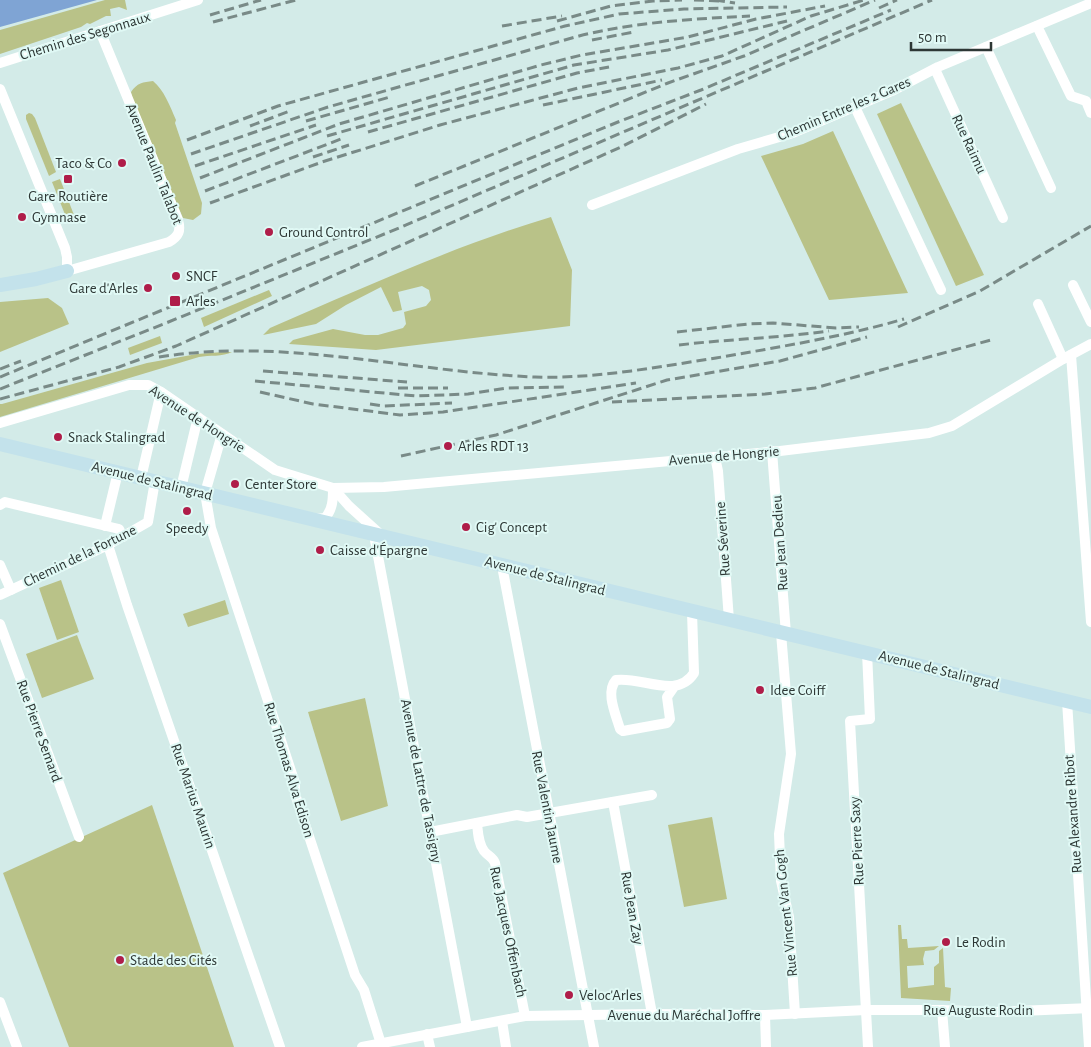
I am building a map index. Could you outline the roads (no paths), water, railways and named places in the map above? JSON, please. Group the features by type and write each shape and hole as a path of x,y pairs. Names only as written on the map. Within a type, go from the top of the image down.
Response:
{"main road":[{"name":"Avenue Paulin Talabot","path":"0,285 67,271"},
{"name":"Avenue de Stalingrad","path":"0,444 1091,707"}],"street":[{"name":"Chemin des Segonnaux","path":"0,63 198,0"},
{"name":"Chemin Entre les 2 Gares","path":"592,205 738,149 793,134 892,91 935,69 1091,4"},
{"path":"1037,26 1070,96 1086,101 1091,113"},
{"name":"Avenue Paulin Talabot","path":"67,271 169,242 177,238 180,231 178,220 100,31"},
{"path":"986,47 1051,188"},
{"name":"Rue Raimu","path":"935,69 1003,218"},
{"path":"0,89 65,248 67,271"},
{"path":"855,107 941,290"},
{"path":"1073,285 1091,322"},
{"path":"1038,304 1067,357 1091,622"},
{"name":"Avenue de Hongrie","path":"0,423 129,385 148,385 275,470 333,488 384,487 715,457 907,437 929,433 952,426 1091,344"},
{"path":"141,478 161,392"},
{"path":"181,488 198,417"},
{"path":"205,493 222,434"},
{"name":"Rue Jean Dedieu","path":"772,451 784,633"},
{"name":"Rue Séverine","path":"715,457 718,471 729,620"},
{"path":"105,526 118,472"},
{"name":"Chemin de la Fortune","path":"0,595 108,545 148,522 155,481"},
{"path":"311,520 326,518 329,514 333,502 333,488"},
{"path":"333,488 379,536"},
{"name":"Rue Thomas Alva Edison","path":"205,493 211,528 295,783 296,794 355,975 364,990 382,1045"},
{"path":"0,504 5,502 119,528 123,536"},
{"name":"Avenue de Lattre de Tassigny","path":"379,536 430,832 468,1027"},
{"name":"Rue Marius Maurin","path":"108,545 280,1047"},
{"path":"0,565 11,590"},
{"name":"Rue Valentin Jaume","path":"502,566 594,1047"},
{"path":"674,687 631,679 616,680 612,685 611,695 620,729 623,732 667,723 670,719 667,697 674,687 690,680 694,673 692,612"},
{"name":"Rue Pierre Semard","path":"0,624 80,837"},
{"name":"Rue Vincent Van Gogh","path":"784,633 791,754 779,834 781,881 790,917 795,1014"},
{"name":"Rue Pierre Saxy","path":"867,652 870,719 850,721 868,1047"},
{"name":"Rue Alexandre Ribot","path":"1067,702 1089,1008 1089,1047"},
{"path":"430,832 517,815 527,817 652,795"},
{"name":"Rue Jean Zay","path":"613,802 652,1014"},
{"name":"Rue Jacques Offenbach","path":"477,823 479,840 483,849 493,858 495,863 526,1016"},
{"path":"0,1002 17,1047"},
{"name":"Rue Auguste Rodin","path":"866,1010 996,1012 1089,1008"},
{"name":"Avenue du Maréchal Joffre","path":"362,1047 382,1045 427,1034 526,1016 765,1015 866,1010"},
{"path":"942,1010 945,1047"},
{"path":"765,1015 766,1047"},
{"path":"502,1021 506,1047"},
{"path":"427,1034 430,1047"}],"water":[{"path":"0,0 97,0 0,27"}],"railway":[{"path":"210,15 261,0"},
{"path":"213,22 296,0"},
{"path":"557,21 611,6 682,0"},
{"path":"694,0 721,1"},
{"path":"715,0 735,3"},
{"path":"210,203 322,162 440,125 578,88 678,68 722,56 811,16 864,0"},
{"path":"415,186 668,83 744,56 875,0"},
{"path":"879,8 897,0"},
{"path":"0,389 399,228 932,0"},
{"path":"200,178 339,124 541,65 582,55 688,37 756,19 825,6"},
{"path":"187,140 278,106 565,26 619,14 684,9 787,7"},
{"path":"0,377 618,122 701,90 891,10"},
{"path":"502,26 562,16"},
{"path":"191,154 328,107 579,36 642,24 750,16"},
{"path":"327,136 574,65 668,50 787,21"},
{"path":"592,40 634,32"},
{"path":"368,132 577,73 609,67"},
{"path":"543,105 662,80"},
{"path":"306,121 390,97"},
{"path":"0,399 119,367 176,346 621,147 706,104"},
{"path":"250,126 290,111"},
{"path":"195,166 316,125"},
{"path":"205,191 341,139"},
{"path":"313,157 349,145"},
{"path":"898,327 980,291 1091,226"},
{"path":"159,357 206,352 300,353 488,374 535,377 580,376 649,368 763,350 834,336 904,319"},
{"path":"677,332 773,323 836,328 859,327"},
{"path":"679,345 829,331"},
{"path":"401,456 496,435 667,380 780,361 867,337"},
{"path":"612,402 765,394 815,388 991,340"},
{"path":"0,369 21,361"},
{"path":"263,371 407,382"},
{"path":"255,381 416,396 468,394 507,388 567,387"},
{"path":"260,392 313,404 400,415 443,412 636,383"},
{"path":"398,388 448,388"},
{"path":"370,404 384,406 452,403"}],"place":[{"name":"Taco & Co","path":"122,163"},
{"name":"Gare Routière","path":"68,179"},
{"name":"Gymnase","path":"22,217"},
{"name":"Ground Control","path":"269,232"},
{"name":"SNCF","path":"176,276"},
{"name":"Gare d'Arles","path":"148,288"},
{"name":"Arles","path":"175,301"},
{"name":"Snack Stalingrad","path":"58,437"},
{"name":"Arles RDT 13","path":"448,446"},
{"name":"Center Store","path":"235,484"},
{"name":"Speedy","path":"187,511"},
{"name":"Cig' Concept","path":"466,527"},
{"name":"Caisse d'Épargne","path":"320,550"},
{"name":"Idee Coiff","path":"760,690"},
{"name":"Le Rodin","path":"946,942"},
{"name":"Stade des Cités","path":"120,960"},
{"name":"Veloc'Arles","path":"569,995"}]}
